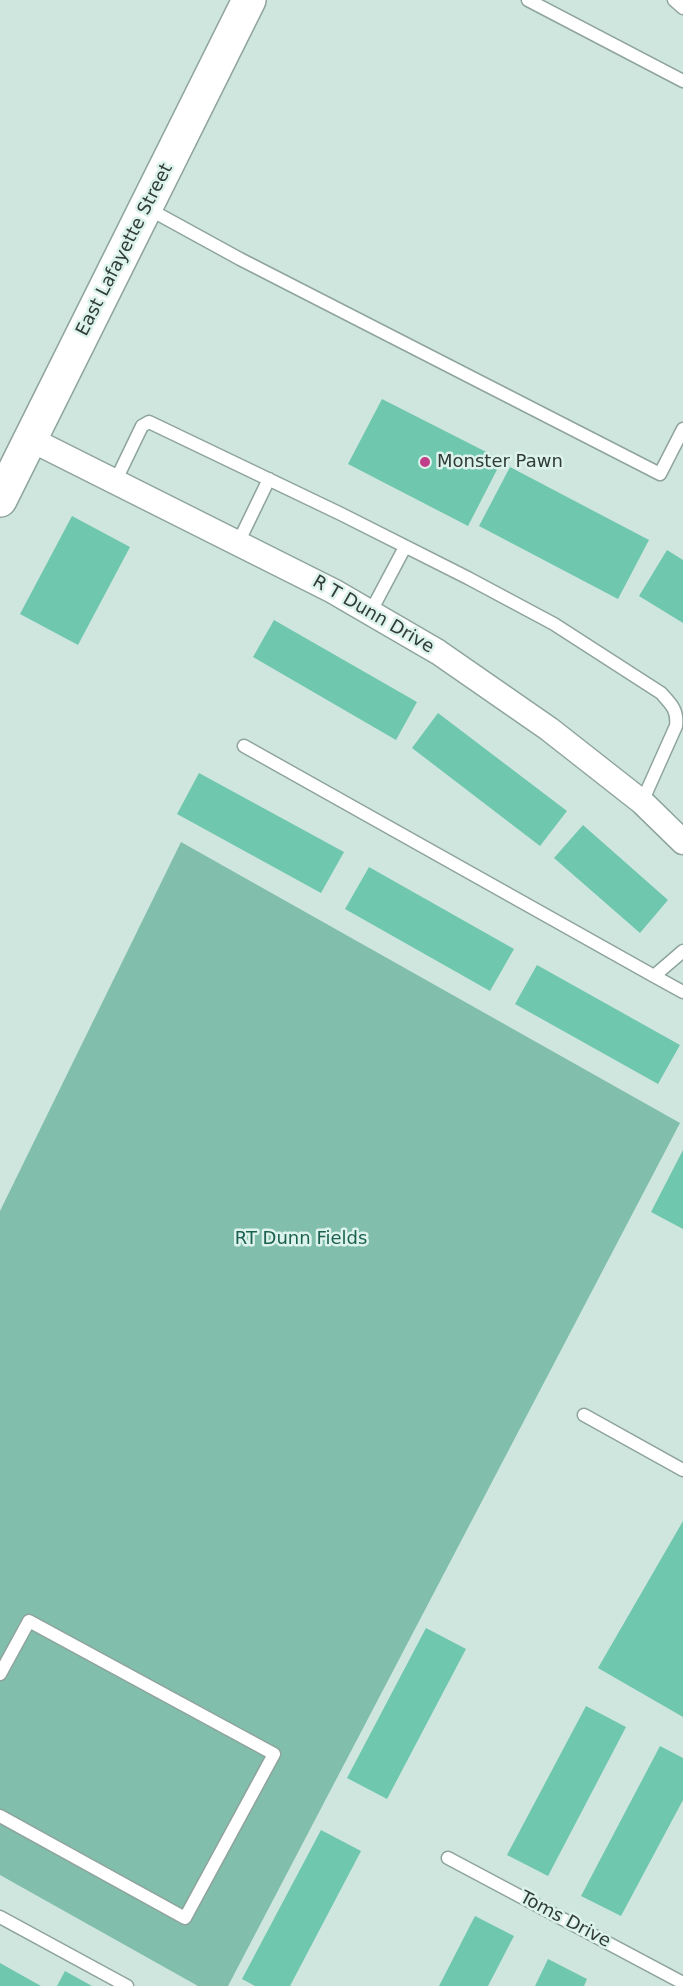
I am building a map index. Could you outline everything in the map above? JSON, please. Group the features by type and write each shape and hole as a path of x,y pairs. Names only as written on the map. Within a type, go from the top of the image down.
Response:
{"street":[{"name":"East Lafayette Street","path":"1,494 249,0"},
{"name":"R T Dunn Drive","path":"30,439 333,591 438,652 549,729 642,802 683,842"}],"lane":[{"path":"528,0 683,81"},
{"path":"674,0 683,8"},
{"path":"146,208 240,259 660,474 683,429"},
{"path":"115,482 142,426 149,422 269,479 554,624 661,693 674,706 678,716 676,726 642,802"},
{"path":"238,543 269,479"},
{"path":"370,613 405,547"},
{"path":"244,746 683,992"},
{"path":"654,976 683,951"},
{"path":"584,1415 683,1470"},
{"path":"0,1674 29,1620 274,1754 184,1918 0,1816"},
{"name":"Toms Drive","path":"448,1858 683,1983"},
{"path":"0,1917 128,1986"}],"green space":[{"name":"RT Dunn Fields","path":"181,842 680,1123 228,1986 198,1986 0,1875 0,1211"}],"building":[{"name":"Monster Pawn","path":"382,399 502,460 468,526 348,464"},
{"path":"510,467 649,540 618,599 479,526"},
{"path":"72,516 130,547 78,645 20,614"},
{"path":"667,550 683,560 683,623 639,596"},
{"path":"274,620 417,702 396,740 253,657"},
{"path":"438,713 567,811 540,846 412,748"},
{"path":"199,773 344,852 321,893 177,814"},
{"path":"583,825 668,900 640,933 554,858"},
{"path":"369,867 514,949 490,991 345,909"},
{"path":"537,965 680,1045 658,1084 515,1004"},
{"path":"683,1150 683,1229 651,1212"},
{"path":"683,1521 683,1717 598,1668"},
{"path":"426,1628 466,1649 387,1799 347,1778"},
{"path":"586,1706 626,1727 548,1876 507,1855"},
{"path":"660,1746 683,1758 683,1800 621,1916 581,1896"},
{"path":"321,1830 361,1851 290,1986 255,1986 242,1979"},
{"path":"475,1916 514,1936 488,1986 439,1986"},
{"path":"548,1959 587,1979 584,1986 535,1986"},
{"path":"0,1963 41,1986 0,1986"},
{"path":"65,1971 92,1986 57,1986"}],"place":[{"name":"Monster Pawn","path":"425,462"}]}
